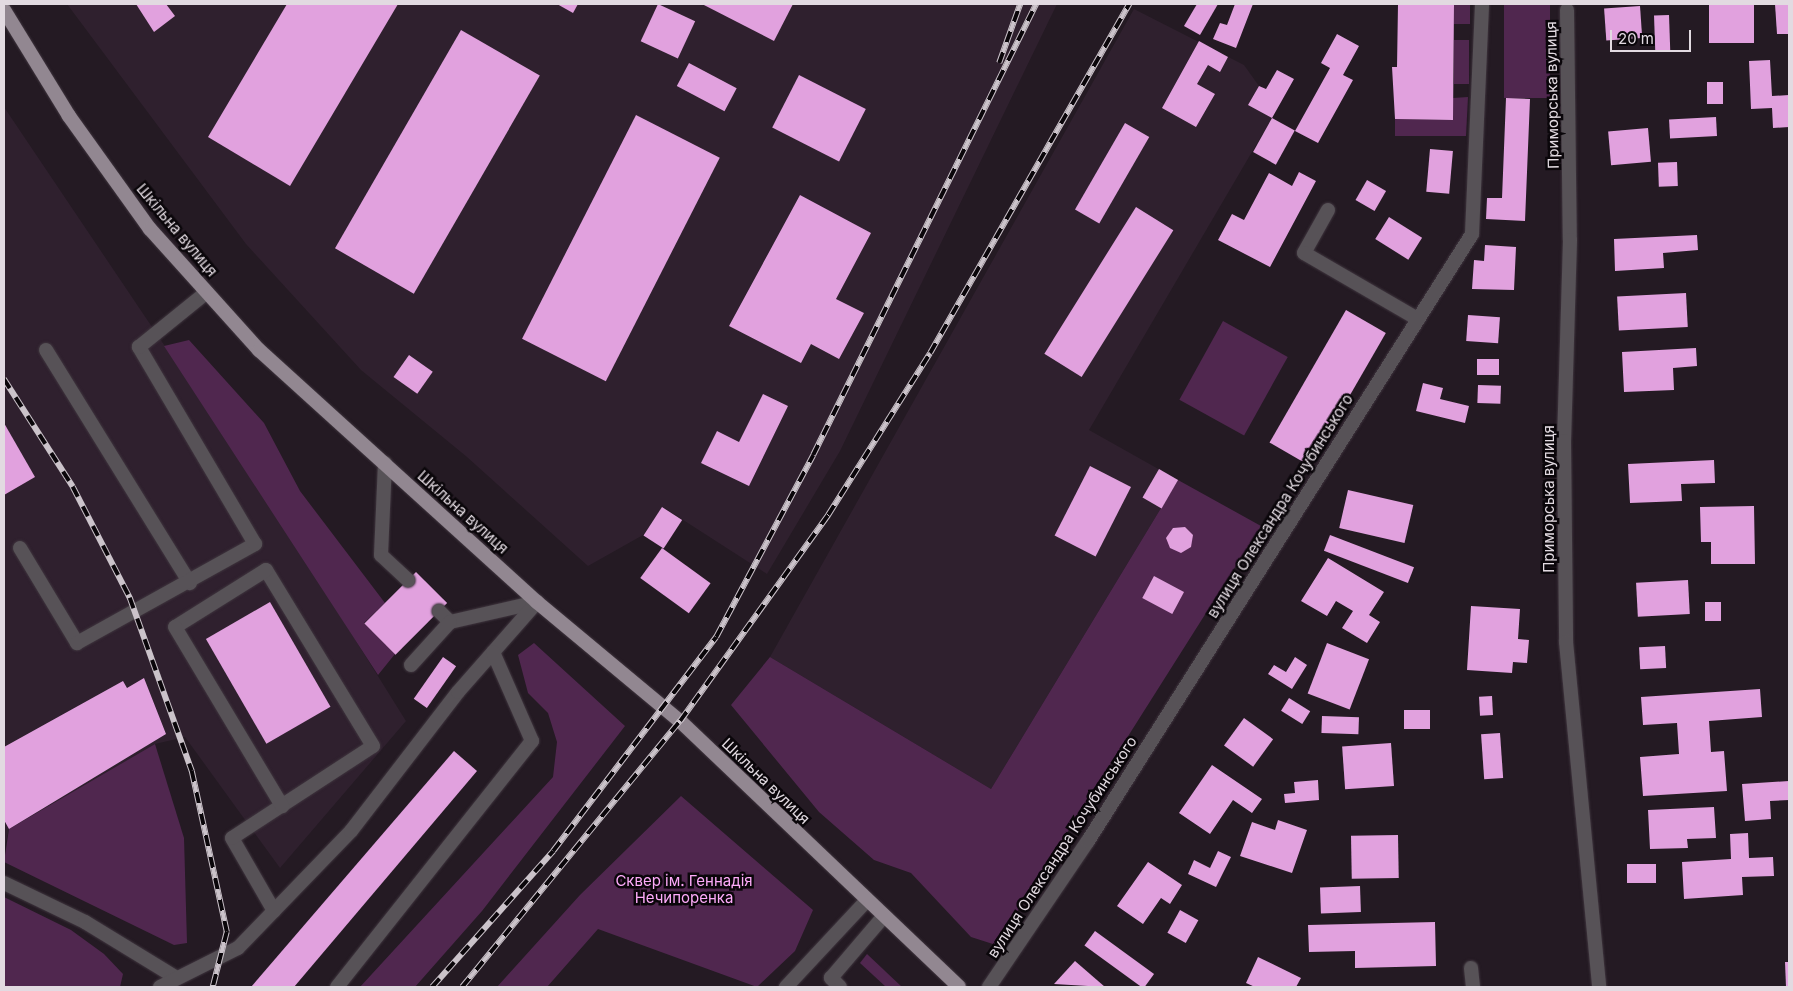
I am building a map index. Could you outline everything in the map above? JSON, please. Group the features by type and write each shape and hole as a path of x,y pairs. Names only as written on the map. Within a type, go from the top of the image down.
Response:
{"main road":[{"name":"Шкільна вулиця","path":"4,10 69,116 138,213 259,350 536,602 680,722 959,987"}],"street":[{"name":"вулиця Олександра Кочубинського","path":"989,987 1088,841 1472,234 1482,4"},
{"name":"Приморська вулиця","path":"1567,10 1570,240 1564,441 1566,642 1599,987"},
{"path":"1328,210 1304,253 1418,319"},
{"path":"20,548 78,642 190,583 255,544 140,347 207,292"},
{"path":"46,350 190,583"},
{"path":"385,463 381,555 408,580"},
{"path":"274,911 232,838 282,806 373,746 266,570 175,627 282,806"},
{"path":"411,665 450,622 536,602"},
{"path":"160,987 175,977 238,948 351,831 493,652 536,602"},
{"path":"438,612 450,622"},
{"path":"337,987 532,741 493,652"},
{"path":"4,883 85,922 175,977"},
{"path":"786,987 867,900"},
{"path":"840,987 831,978 884,916"},
{"path":"1471,968 1473,987"}],"shaded area":[{"path":"67,4 1057,4 840,451 767,574 663,507 643,535 588,566 467,457 361,370 246,244"},
{"path":"1134,9 1244,65 1259,86 1283,99 1089,430 1178,480 991,789 770,657"},
{"path":"4,107 263,492 406,721 280,868 185,737 155,744 9,829 4,850"}],"green space":[{"path":"1454,4 1470,4 1470,24 1454,24"},
{"path":"1504,4 1550,4 1550,98 1504,98"},
{"path":"1454,40 1469,40 1469,84 1454,84"},
{"path":"1468,97 1466,136 1395,136 1395,119 1452,120 1453,98"},
{"path":"1223,321 1288,357 1244,436 1179,400"},
{"path":"189,340 264,423 300,491 385,603 364,623 395,654 378,675 164,346"},
{"path":"1178,480 1261,526 996,945 971,937 911,873 874,860 819,812 731,705 770,657 991,789"},
{"path":"534,643 625,726 482,911 415,987 360,987 553,777 557,742 548,713 528,693 518,655"},
{"path":"155,744 184,838 187,943 174,945 4,862 9,829"},
{"name":"Сквер ім. Геннадія Нечипоренка","path":"681,796 813,910 795,951 757,987 598,929 547,987 497,987 580,895"},
{"path":"4,897 71,930 104,954 123,974 120,987 4,987"},
{"path":"867,954 902,987 886,987 860,963"}],"building":[{"path":"136,4 166,4 175,16 154,32"},
{"path":"287,4 398,4 290,186 208,137"},
{"path":"557,4 578,4 573,13"},
{"path":"658,4 695,21 678,58 641,41"},
{"path":"702,4 793,4 774,41"},
{"path":"1197,4 1218,4 1200,35 1184,26"},
{"path":"1235,4 1253,4 1236,48 1213,39 1220,23 1227,25"},
{"path":"1398,4 1454,4 1453,120 1395,119 1392,67 1397,67"},
{"path":"1709,4 1754,4 1754,43 1709,43"},
{"path":"1775,4 1789,4 1789,34 1777,34"},
{"path":"1640,6 1642,38 1606,40 1604,9"},
{"path":"1669,15 1670,50 1655,51 1654,16"},
{"path":"461,30 540,75 414,294 335,248"},
{"path":"1337,34 1359,46 1343,75 1353,80 1318,143 1295,131 1330,68 1321,63"},
{"path":"1199,41 1228,57 1220,72 1208,65 1197,84 1215,94 1196,127 1162,108"},
{"path":"1770,60 1772,96 1789,95 1789,127 1773,128 1772,108 1751,109 1749,61"},
{"path":"689,63 737,88 724,111 677,86"},
{"path":"1277,70 1294,79 1272,118 1248,105 1259,86 1266,89"},
{"path":"799,75 866,109 839,162 772,128"},
{"path":"1707,82 1723,82 1723,104 1707,104"},
{"path":"1506,98 1530,99 1525,221 1486,219 1487,198 1502,198"},
{"path":"636,115 720,158 606,381 522,339"},
{"path":"1716,117 1717,136 1670,138 1669,119"},
{"path":"1272,118 1295,131 1276,165 1253,152"},
{"path":"1125,123 1149,137 1099,224 1075,210"},
{"path":"1648,128 1651,162 1611,165 1608,131"},
{"path":"1430,149 1453,151 1449,194 1426,192"},
{"path":"1677,162 1678,186 1659,187 1658,163"},
{"path":"1299,172 1316,181 1270,267 1218,240 1232,214 1244,220 1269,173 1292,186"},
{"path":"1367,180 1386,191 1375,211 1356,200"},
{"path":"800,195 871,233 836,299 864,313 839,359 811,344 801,363 729,326"},
{"path":"1136,207 1173,230 1082,377 1044,354"},
{"path":"1389,217 1422,238 1408,260 1375,239"},
{"path":"1697,235 1698,250 1663,253 1664,268 1615,271 1614,239"},
{"path":"1485,245 1516,247 1514,290 1472,289 1474,260 1484,261"},
{"path":"1686,293 1688,327 1619,331 1617,297"},
{"path":"1346,310 1386,333 1309,466 1270,443"},
{"path":"1468,315 1500,317 1498,343 1466,341"},
{"path":"1696,348 1697,366 1673,368 1674,390 1624,392 1622,352"},
{"path":"409,355 433,372 417,394 394,377"},
{"path":"1477,359 1499,359 1499,375 1477,375"},
{"path":"1423,383 1443,388 1440,399 1469,406 1465,423 1416,411"},
{"path":"1478,385 1501,386 1500,404 1477,403"},
{"path":"763,394 788,406 749,486 701,463 717,431 739,442"},
{"path":"4,423 35,477 4,495"},
{"path":"1714,460 1715,483 1681,484 1682,501 1630,503 1628,464"},
{"path":"1090,466 1131,487 1096,556 1055,535"},
{"path":"1159,469 1178,480 1162,509 1142,498"},
{"path":"1348,490 1413,505 1405,543 1339,528"},
{"path":"1754,506 1755,564 1711,564 1711,542 1701,542 1700,507"},
{"path":"662,507 682,520 664,549 643,536"},
{"path":"1185,527 1193,535 1191,547 1181,553 1170,548 1166,538 1173,528"},
{"path":"1330,535 1414,567 1408,583 1324,551"},
{"path":"662,548 711,583 689,613 640,578"},
{"path":"1328,558 1384,592 1369,615 1380,622 1367,643 1342,628 1353,611 1336,601 1327,616 1301,601"},
{"path":"416,572 447,603 395,655 364,624"},
{"path":"1154,576 1184,592 1172,614 1142,598"},
{"path":"1688,580 1690,614 1638,617 1636,583"},
{"path":"270,602 331,707 266,744 206,639"},
{"path":"1705,602 1721,602 1721,621 1705,621"},
{"path":"1471,606 1520,609 1518,639 1529,640 1527,663 1513,662 1512,673 1467,670"},
{"path":"1327,643 1369,659 1350,710 1308,693"},
{"path":"1665,646 1666,668 1640,669 1639,647"},
{"path":"443,657 456,666 427,708 414,699"},
{"path":"1295,657 1307,665 1292,689 1268,674 1274,665 1286,672"},
{"path":"144,678 166,734 9,829 4,820 4,747 123,681 127,688"},
{"path":"1760,689 1762,717 1709,721 1711,752 1724,751 1727,791 1643,796 1640,757 1679,754 1677,723 1643,725 1641,697"},
{"path":"1492,696 1493,715 1480,716 1479,697"},
{"path":"1289,698 1310,711 1302,724 1281,711"},
{"path":"1404,710 1430,710 1430,729 1404,729"},
{"path":"1322,716 1359,717 1358,734 1321,733"},
{"path":"1244,718 1273,739 1253,767 1224,746"},
{"path":"1500,733 1503,778 1484,779 1481,734"},
{"path":"1391,743 1394,786 1345,789 1342,746"},
{"path":"454,751 477,771 294,987 251,987"},
{"path":"1212,765 1262,799 1252,813 1233,800 1210,834 1179,813"},
{"path":"1318,780 1319,800 1285,803 1284,794 1295,793 1294,782"},
{"path":"1789,781 1789,800 1770,801 1771,819 1745,821 1742,784"},
{"path":"1714,807 1716,838 1687,839 1688,848 1650,849 1648,810"},
{"path":"1278,820 1307,830 1292,873 1240,856 1252,822 1275,830"},
{"path":"1748,833 1749,858 1773,857 1774,876 1742,877 1743,895 1684,899 1682,862 1731,859 1730,834"},
{"path":"1398,835 1399,878 1352,879 1351,836"},
{"path":"1218,851 1231,857 1216,887 1188,874 1194,860 1210,868"},
{"path":"1148,862 1182,885 1170,904 1161,898 1143,924 1117,906"},
{"path":"1627,864 1656,864 1656,883 1627,883"},
{"path":"1360,886 1361,912 1321,913 1320,887"},
{"path":"1180,910 1198,920 1186,943 1167,933"},
{"path":"1435,922 1436,966 1355,968 1355,951 1309,952 1308,925"},
{"path":"1095,931 1154,974 1145,987 1141,987 1084,946"},
{"path":"1258,957 1301,978 1296,987 1255,987 1246,983"},
{"path":"1075,961 1105,987 1054,984"},
{"path":"1785,962 1789,962 1789,987 1786,987"}],"railway":[{"path":"999,63 1020,4"},
{"path":"432,987 553,851 716,637 813,455 1036,4"},
{"path":"462,987 680,721 828,515 930,353 1129,4"},
{"path":"4,379 73,487 130,598 192,771 227,932 213,987"}]}
